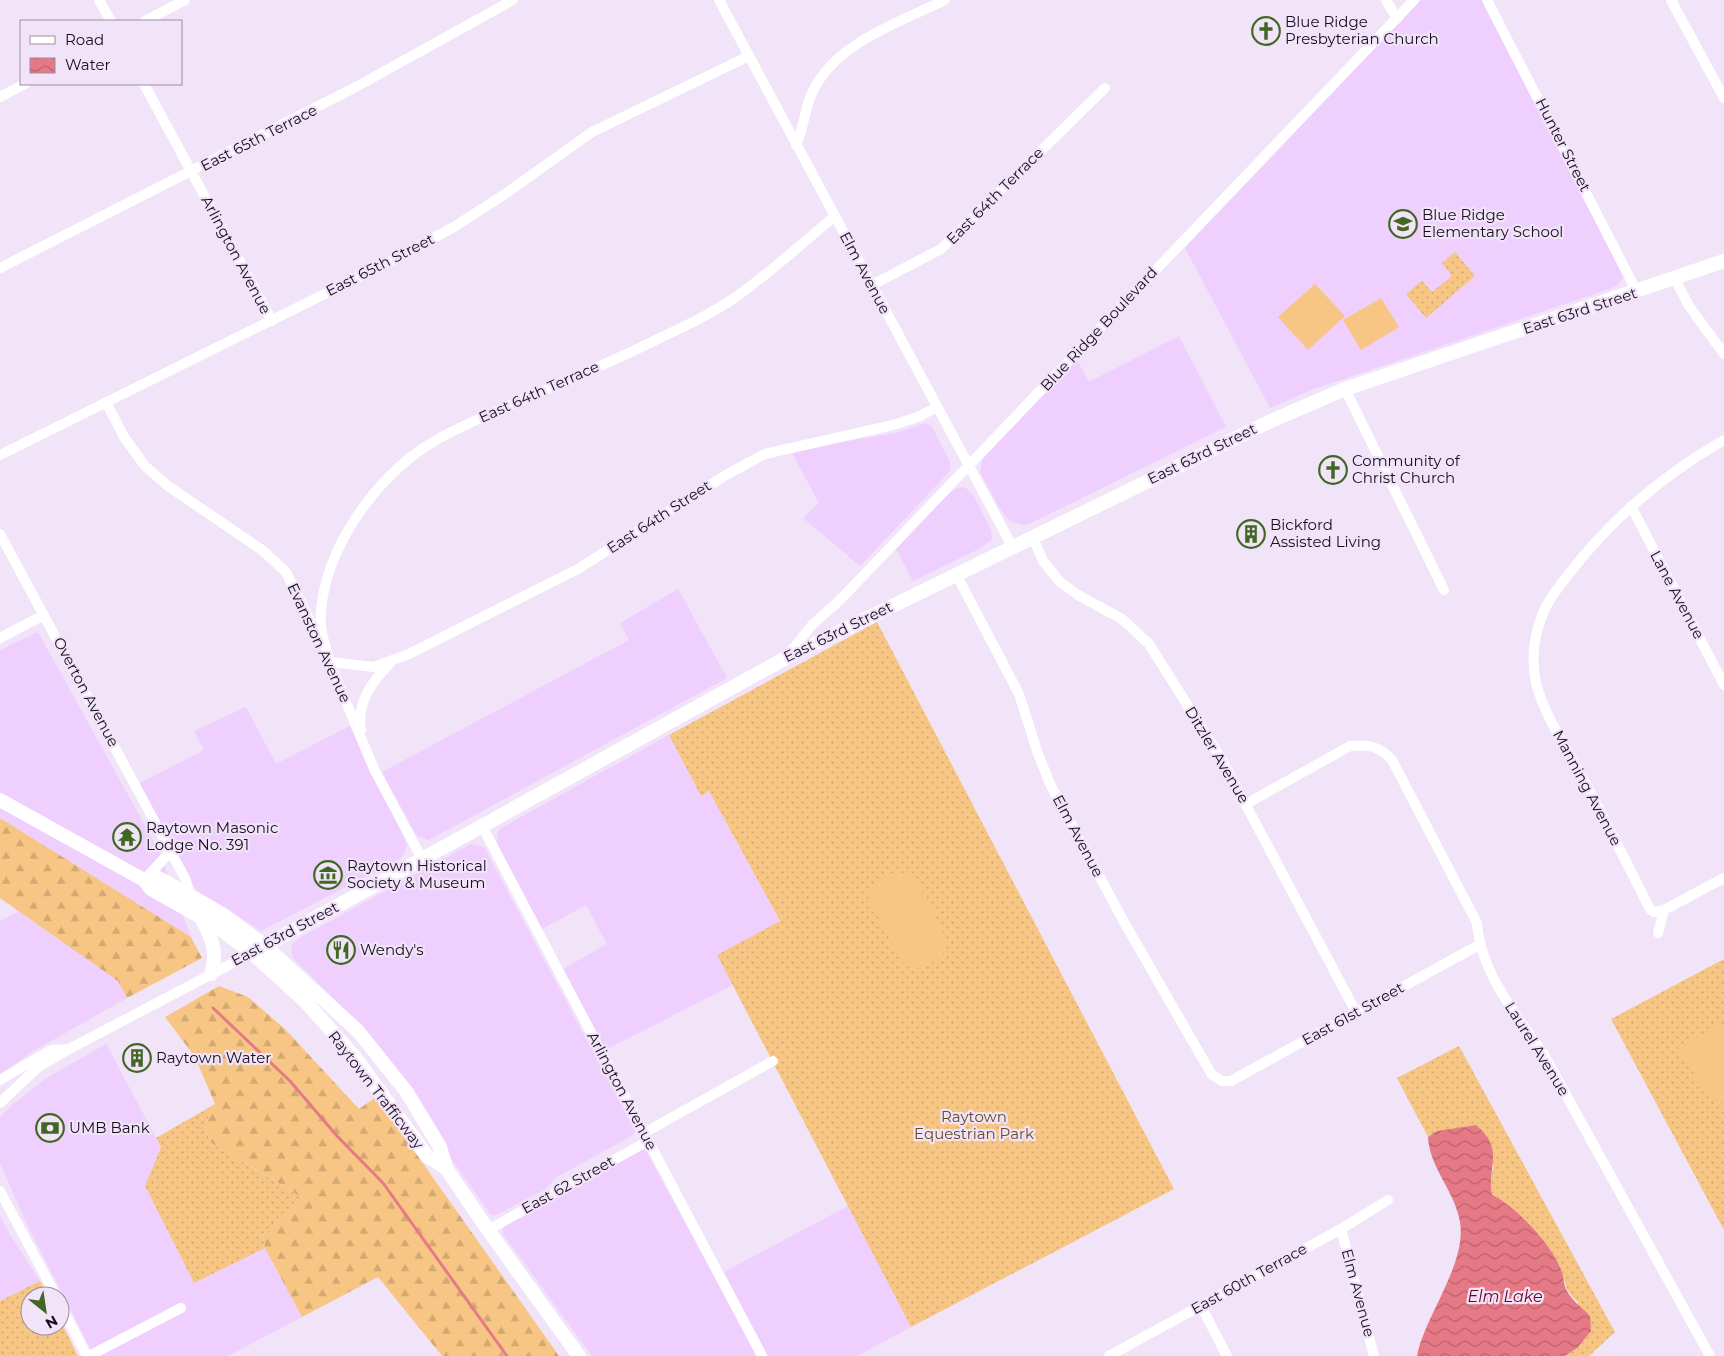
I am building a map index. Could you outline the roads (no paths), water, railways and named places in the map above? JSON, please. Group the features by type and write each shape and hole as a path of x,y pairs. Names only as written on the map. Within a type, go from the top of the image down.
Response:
{"main road":[{"name":"East 63rd Street","path":"252,953 784,659 1032,536 1271,421 1345,389 1676,279 1724,261"},
{"name":"Raytown Trafficway","path":"0,800 144,880 151,889 200,917 252,953 305,1001 390,1103 427,1156 446,1168"},
{"name":"Raytown Trafficway","path":"144,880 159,878 189,893 224,915 266,946 344,1016 406,1091 440,1147 446,1168 488,1230 579,1356"},
{"path":"200,917 214,945 214,963 210,974"}],"street":[{"path":"99,0 110,20"},
{"path":"147,20 185,0"},
{"name":"Elm Avenue","path":"719,0 1012,546"},
{"path":"796,144 804,110 812,91 826,70 841,56 861,42 945,0"},
{"path":"1386,0 1397,20"},
{"name":"Blue Ridge Boulevard","path":"784,659 812,625 840,600 1219,202 1397,20 1414,0"},
{"name":"Hunter Street","path":"1487,0 1637,292"},
{"path":"1671,0 1724,98"},
{"name":"East 65th Terrace","path":"0,268 354,88 509,1"},
{"name":"East 65th Street","path":"0,455 272,321 454,227 505,194 592,132 749,56"},
{"path":"0,97 23,85"},
{"name":"Arlington Avenue","path":"145,85 272,321"},
{"name":"East 64th Terrace","path":"872,285 941,249 1105,88"},
{"name":"East 64th Terrace","path":"330,662 321,631 321,611 324,590 339,546 353,522 372,497 425,447 462,427 652,342 718,307 743,292 835,216"},
{"path":"1676,279 1689,306 1724,354"},
{"path":"1345,389 1444,590"},
{"name":"Evanston Avenue","path":"106,402 124,437 145,466 168,486 262,550 286,572 330,662 374,769 422,859"},
{"name":"East 64th Street","path":"330,662 374,667 513,603 578,569 726,475 765,454 893,425 918,417 937,407"},
{"path":"1631,506 1662,480 1724,440"},
{"name":"Manning Avenue","path":"1631,506 1580,560 1555,592 1544,611 1536,634 1534,650 1536,682 1542,701 1558,736 1580,773 1650,909 1654,912 1664,910"},
{"name":"Lane Avenue","path":"1631,506 1724,685"},
{"name":"Overton Avenue","path":"0,534 171,851 186,880 189,893"},
{"name":"Ditzler Avenue","path":"1032,536 1043,561 1060,582 1078,595 1122,619 1149,644 1222,760 1356,1012"},
{"name":"Elm Avenue","path":"956,574 1019,694 1036,751 1050,784 1124,922 1212,1075 1226,1081"},
{"path":"0,638 44,615"},
{"name":"East 64th Street","path":"364,743 360,722 362,702 374,680 392,660"},
{"name":"Laurel Avenue","path":"1246,804 1350,746 1370,745 1383,751 1392,760 1478,923 1479,945 1510,1007 1543,1053 1710,1356"},
{"name":"Arlington Avenue","path":"482,826 762,1356"},
{"path":"144,880 171,851"},
{"path":"1658,933 1664,910 1724,878"},
{"name":"East 61st Street","path":"1226,1081 1231,1081 1479,945"},
{"name":"East 63rd Street","path":"0,1103 37,1068 146,1007 252,953"},
{"path":"0,1080 51,1050 69,1049"},
{"name":"East 62 Street","path":"488,1230 773,1061"},
{"path":"0,1191 51,1286"},
{"name":"East 60th Terrace","path":"1109,1356 1341,1229 1388,1200"},
{"name":"Elm Avenue","path":"1341,1229 1374,1356"},
{"path":"1201,1306 1227,1356"},
{"path":"70,1323 88,1356 181,1308"}],"water":[{"name":"Elm Lake","path":"1476,1125 1485,1134 1493,1151 1492,1195 1512,1208 1543,1240 1558,1262 1569,1294 1590,1316 1591,1331 1577,1348 1565,1356 1417,1356 1421,1340 1452,1272 1460,1238 1460,1222 1457,1211 1433,1159 1428,1137 1437,1131"}],"waterway":[{"path":"213,1008 290,1081 337,1136 383,1183 507,1356"}],"place":[{"name":"Blue Ridge Presbyterian Church","path":"1266,31"},
{"name":"Blue Ridge Elementary School","path":"1403,224"},
{"name":"Community of Christ Church","path":"1333,470"},
{"name":"Bickford Assisted Living","path":"1251,534"},
{"name":"Raytown Masonic Lodge No. 391","path":"127,837"},
{"name":"Raytown Historical Society & Museum","path":"328,875"},
{"name":"Wendy's","path":"341,950"},
{"name":"Raytown Water","path":"137,1058"},
{"name":"UMB Bank","path":"50,1128"}],"park label":[{"name":"Raytown Equestrian Park","path":"974,1126"}]}
